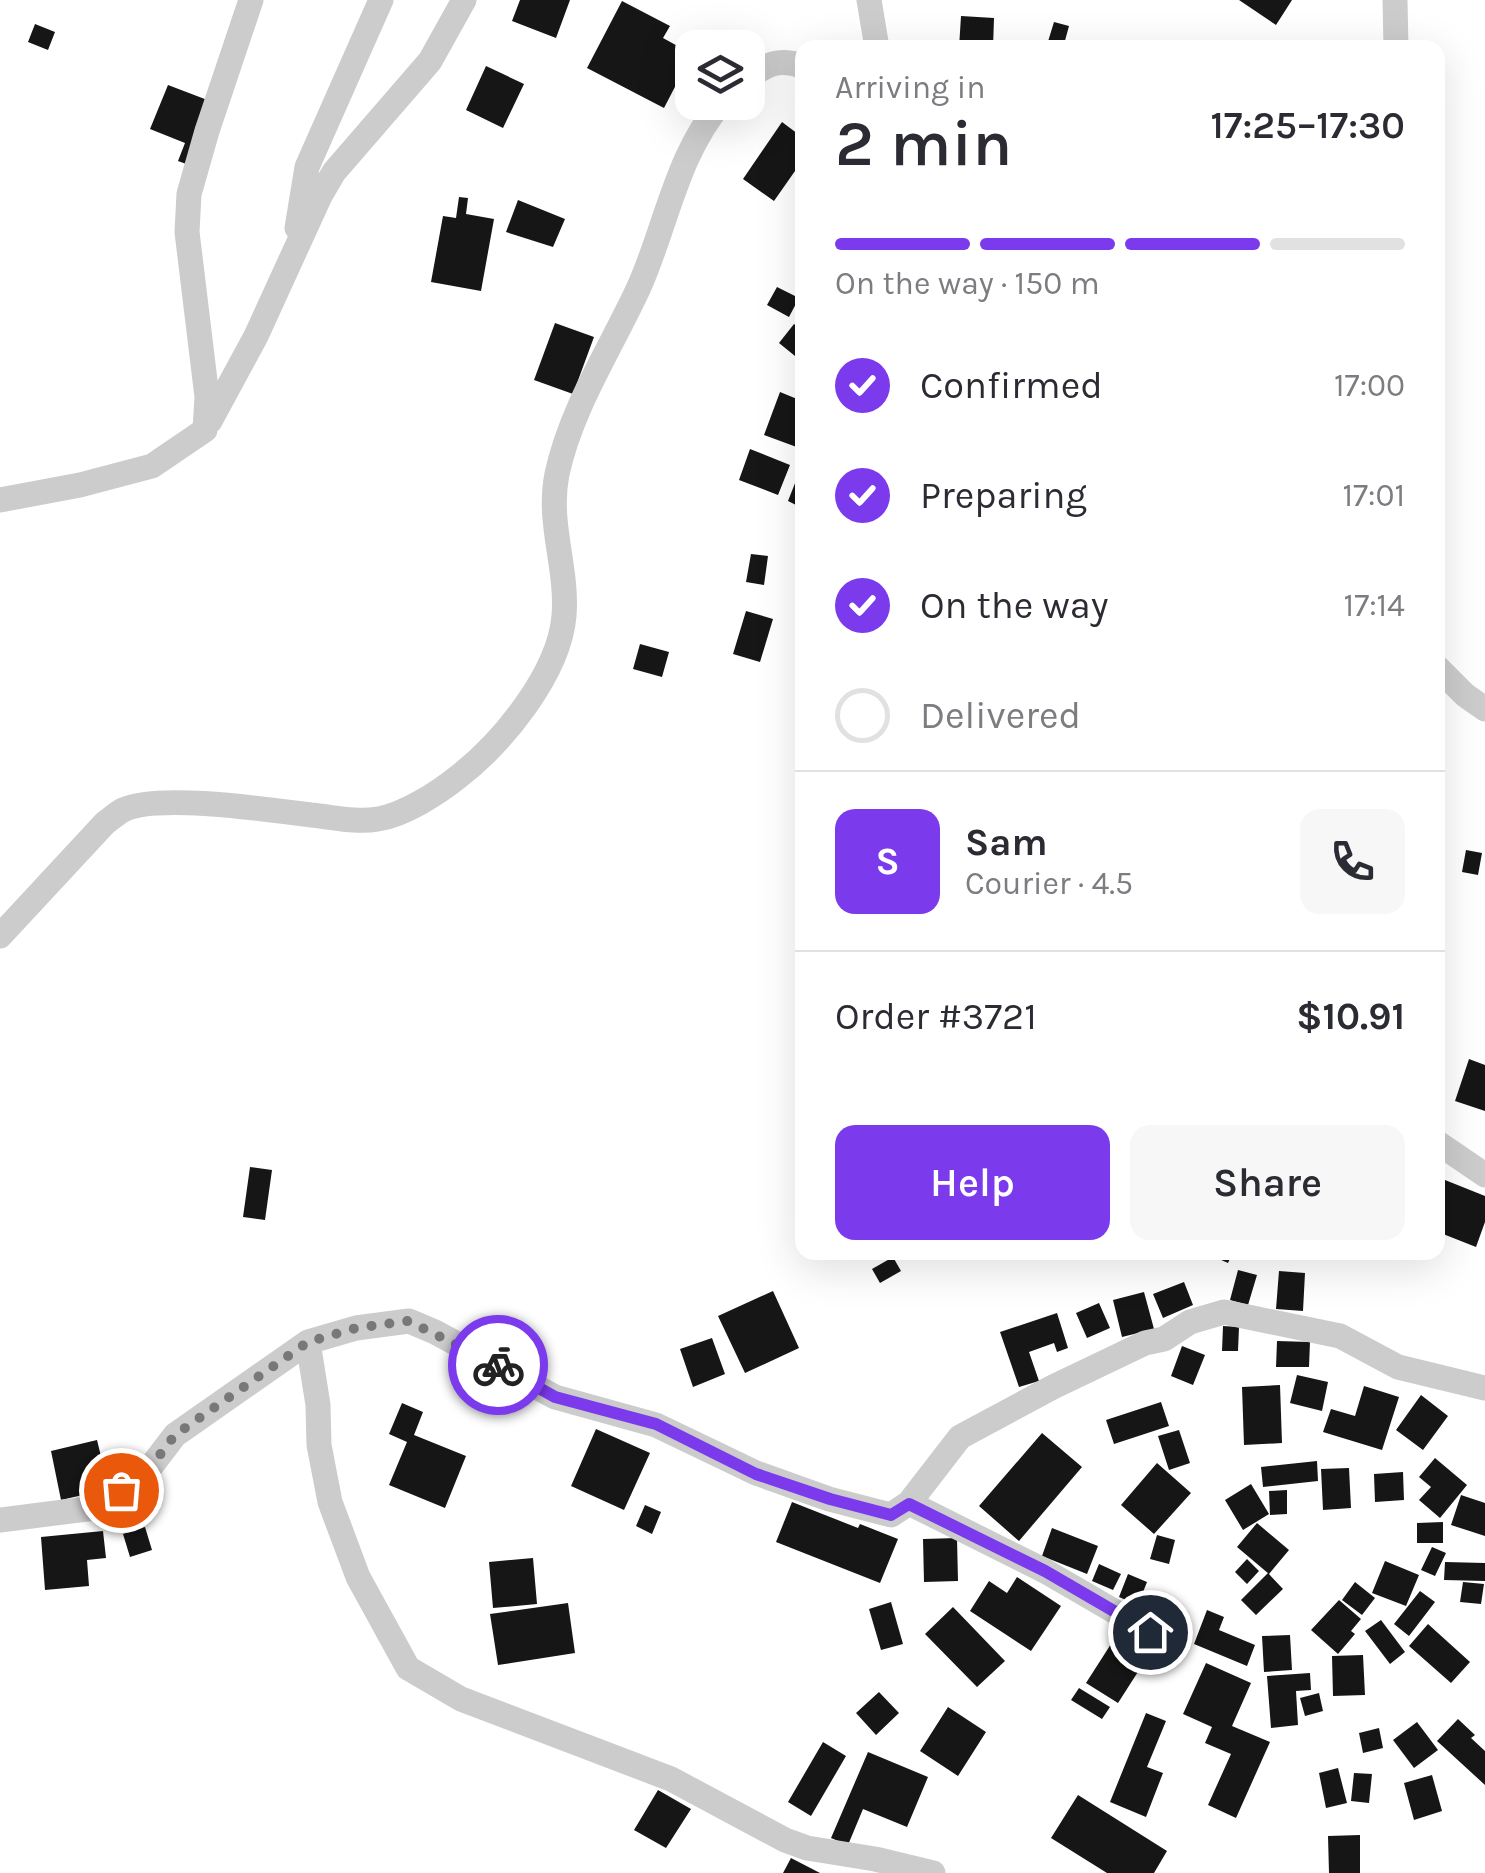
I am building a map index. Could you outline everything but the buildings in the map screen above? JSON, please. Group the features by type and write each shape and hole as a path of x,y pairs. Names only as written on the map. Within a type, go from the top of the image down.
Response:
{"street":[{"path":"206,430 208,397 186,232 189,194 251,0"},
{"path":"296,250 300,198 308,167 381,0"},
{"path":"0,500 152,466 206,430 256,336 334,172 430,62 464,0"},
{"path":"868,0 876,40"},
{"path":"1395,0 1396,40"},
{"path":"765,66 779,61 795,64"},
{"path":"0,936 105,823 125,809 158,803 360,821 382,818 458,777 516,721 550,662 564,618 553,519 557,474 574,422 640,284 684,166 707,120"},
{"path":"1445,676 1464,696 1485,709"},
{"path":"1445,1148 1485,1175"},
{"path":"0,1520 95,1508 146,1473 175,1435 308,1342 356,1328 408,1321 555,1397 656,1424 756,1474 891,1515 909,1504 960,1437 1053,1387 1164,1338 1190,1322 1224,1312 1340,1336 1398,1367 1485,1388"},
{"path":"308,1342 318,1405 318,1445 330,1502 358,1578 408,1668 461,1699 671,1779 796,1844 933,1873"},
{"path":"909,1504 1045,1571 1150,1632"}],"way so far":[{"path":"121,1490 146,1473 175,1435 308,1342 356,1328 408,1321 498,1365"}],"route":[{"path":"498,1365 555,1397 656,1424 756,1474 879,1513 891,1515 909,1504 1045,1571 1150,1632"}]}
